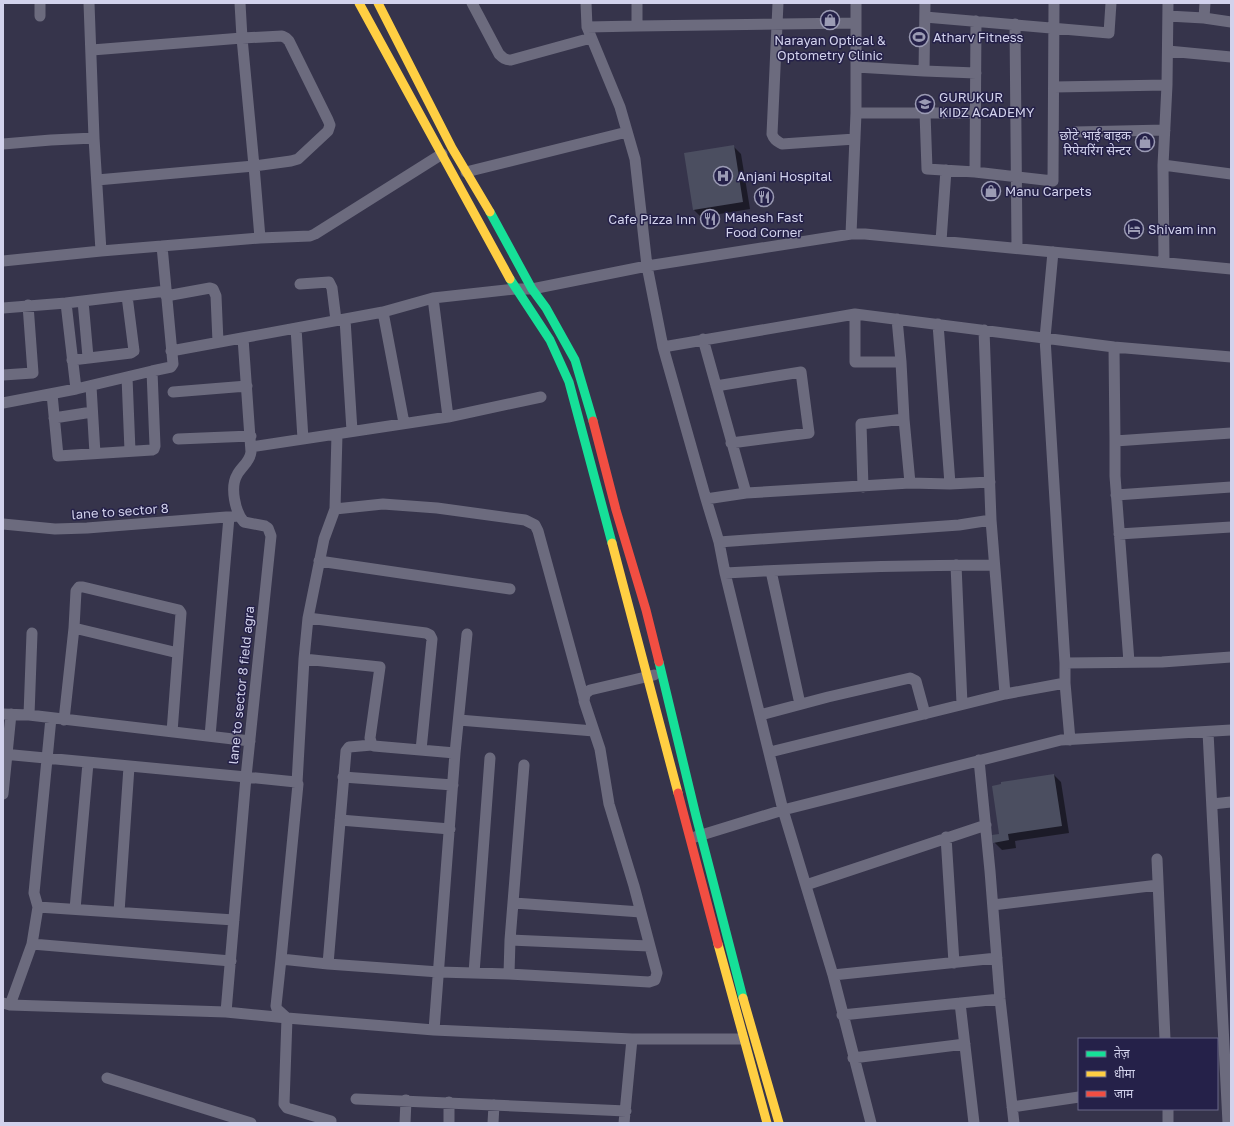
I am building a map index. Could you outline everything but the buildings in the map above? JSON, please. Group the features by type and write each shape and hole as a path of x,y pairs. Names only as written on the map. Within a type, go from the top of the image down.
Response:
{"street":[{"path":"40,3 40,16"},
{"path":"89,3 92,50 94,138 101,251"},
{"path":"240,3 260,238"},
{"path":"359,3 515,289 550,340 569,382 647,676 696,837 779,1123"},
{"path":"378,3 452,148 532,289 546,308 579,369 616,510 646,610 662,673 696,837 743,1038 767,1123"},
{"path":"472,3 499,54 507,60 511,60 589,33 637,26 856,23"},
{"path":"586,3 589,33 620,107 635,159 647,266 663,347 719,542 725,574 770,752 783,810 833,975 842,1016 871,1123"},
{"path":"637,3 637,26"},
{"path":"778,3 772,134 774,139 782,144 855,139"},
{"path":"851,234 856,113 856,3"},
{"path":"924,71 925,3"},
{"path":"925,113 927,169 975,172 1053,181 1054,3"},
{"path":"925,17 1109,33 1111,3"},
{"path":"1164,262 1163,165 1167,85 1168,3"},
{"path":"1204,18 1205,3"},
{"path":"1168,16 1204,18 1231,22"},
{"path":"975,172 976,21"},
{"path":"1015,24 1017,248"},
{"path":"92,50 282,36 289,42 330,126 328,131 298,159 291,162 97,180"},
{"path":"1168,51 1231,57"},
{"path":"856,67 976,73"},
{"path":"1054,86 1167,85"},
{"path":"856,113 975,113"},
{"path":"1075,132 1165,130"},
{"path":"466,172 627,132"},
{"path":"3,144 94,138"},
{"path":"3,261 101,251 260,238 304,237 315,234 442,154"},
{"path":"1163,165 1231,174"},
{"path":"941,241 946,170"},
{"path":"171,351 383,312 433,298 515,289 532,289 647,266 851,234 1017,248 1231,269"},
{"path":"3,403 76,390 171,367 173,364 162,246"},
{"path":"1054,252 1044,338 1065,663 1065,683 1070,740"},
{"path":"300,284 329,282 332,288 341,320 352,431"},
{"path":"3,308 212,289 216,296 218,342"},
{"path":"72,360 131,353 134,351 127,296"},
{"path":"433,298 448,417"},
{"path":"83,301 88,357"},
{"path":"66,303 76,390"},
{"path":"3,375 33,373 28,305"},
{"path":"383,312 404,423"},
{"path":"663,347 856,314 1114,347 1231,357"},
{"path":"856,314 855,362 901,362"},
{"path":"897,319 910,483"},
{"path":"938,324 950,484"},
{"path":"296,328 303,439"},
{"path":"984,330 991,520 1005,694"},
{"path":"210,736 234,516 237,510 234,481 239,470 250,459 251,441 243,338"},
{"path":"703,340 746,493"},
{"path":"1114,347 1115,476 1129,662"},
{"path":"52,394 58,456 152,450 155,448 152,371"},
{"path":"716,386 801,372 809,433 732,443"},
{"path":"127,377 130,451"},
{"path":"91,386 95,454"},
{"path":"173,392 247,386"},
{"path":"178,439 251,441 303,439 448,417 541,397"},
{"path":"54,418 92,412"},
{"path":"863,486 861,424 904,419"},
{"path":"1115,441 1231,433"},
{"path":"331,1121 286,1108 284,1106 287,1018 276,1007 282,960 298,783 304,659 308,618 324,539 335,509 337,434"},
{"path":"706,500 746,493 910,483 950,484 990,482"},
{"path":"1116,495 1231,487"},
{"path":"282,960 439,972 509,974 652,982 656,980 657,973 634,886 609,804 600,749 584,699 540,538 535,525 525,520 436,508 383,504 335,509"},
{"name":"lane to sector 8","path":"3,524 55,529 87,528 234,516"},
{"name":"lane to sector 8 field agra","path":"234,516 248,524 265,526 268,528 271,536 246,777 298,783"},
{"path":"719,542 959,525 991,520"},
{"path":"1119,534 1231,527"},
{"path":"319,561 510,589"},
{"path":"956,565 962,704"},
{"path":"725,574 771,571 994,565"},
{"path":"771,571 800,704"},
{"path":"64,720 74,628 76,591 79,587 83,587 181,612 172,732"},
{"path":"308,618 426,633 430,635 432,639 421,750"},
{"path":"74,628 178,652"},
{"path":"29,715 32,633"},
{"path":"434,1030 458,720 467,634"},
{"path":"1065,663 1162,662 1231,657"},
{"path":"304,659 380,667 370,738 372,745"},
{"path":"584,699 585,694 590,690 662,673"},
{"path":"760,715 910,678 916,681 925,714"},
{"path":"770,752 962,704 1005,694 1065,683"},
{"path":"3,794 7,714 29,715 250,741"},
{"path":"51,718 34,893 38,907 32,944 6,1004 226,1012 434,1030 632,1039 743,1038"},
{"path":"458,720 594,731"},
{"path":"696,837 783,810 1061,740 1231,730"},
{"path":"1208,732 1228,1123"},
{"path":"328,964 343,777 347,748 372,745 377,747 456,754"},
{"path":"5,755 246,777 226,1012"},
{"path":"474,973 490,758"},
{"path":"979,760 986,825 1000,999 1014,1123"},
{"path":"75,909 88,763"},
{"path":"509,974 510,940 524,765"},
{"path":"119,912 130,767"},
{"path":"343,777 453,785"},
{"path":"1212,804 1231,802"},
{"path":"340,820 450,828"},
{"path":"806,885 946,837 986,825"},
{"path":"946,837 954,962"},
{"path":"1157,859 1165,1038"},
{"path":"993,905 1158,885"},
{"path":"514,903 641,912"},
{"path":"38,907 234,920"},
{"path":"510,940 650,946"},
{"path":"32,944 231,961"},
{"path":"833,975 997,958"},
{"path":"842,1016 1000,999"},
{"path":"960,1003 974,1123"},
{"path":"624,1123 632,1039"},
{"path":"853,1058 965,1044"},
{"path":"107,1078 251,1123"},
{"path":"1012,1107 1078,1097"},
{"path":"356,1099 406,1100 626,1111"},
{"path":"405,1123 406,1100"},
{"path":"449,1102 449,1123"},
{"path":"493,1123 494,1105"},
{"path":"1168,1110 1168,1123"}],"traffic: fast":[{"path":"490,212 532,289 546,308 575,360 593,421"},
{"path":"510,279 550,340 569,382 612,543"},
{"path":"659,662 696,816 743,998"}],"traffic: slow":[{"path":"359,3 510,279"},
{"path":"378,3 452,148 490,212"},
{"path":"612,543 678,793"},
{"path":"718,944 767,1123"},
{"path":"743,998 779,1123"}],"traffic: jam":[{"path":"593,421 616,510 646,610 659,662"},
{"path":"678,793 718,944"}],"place":[{"name":"Narayan Optical & Optometry Clinic","path":"830,20"},
{"name":"Atharv Fitness","path":"919,37"},
{"name":"GURUKUR KIDZ ACADEMY","path":"925,104"},
{"name":"छोटे भाई बाइक रिपेयरिंग सेन्टर","path":"1145,142"},
{"name":"Anjani Hospital","path":"723,176"},
{"name":"Manu Carpets","path":"991,191"},
{"name":"Mahesh Fast Food Corner","path":"764,197"},
{"name":"Cafe Pizza Inn","path":"710,219"},
{"name":"Shivam inn","path":"1134,229"}]}
